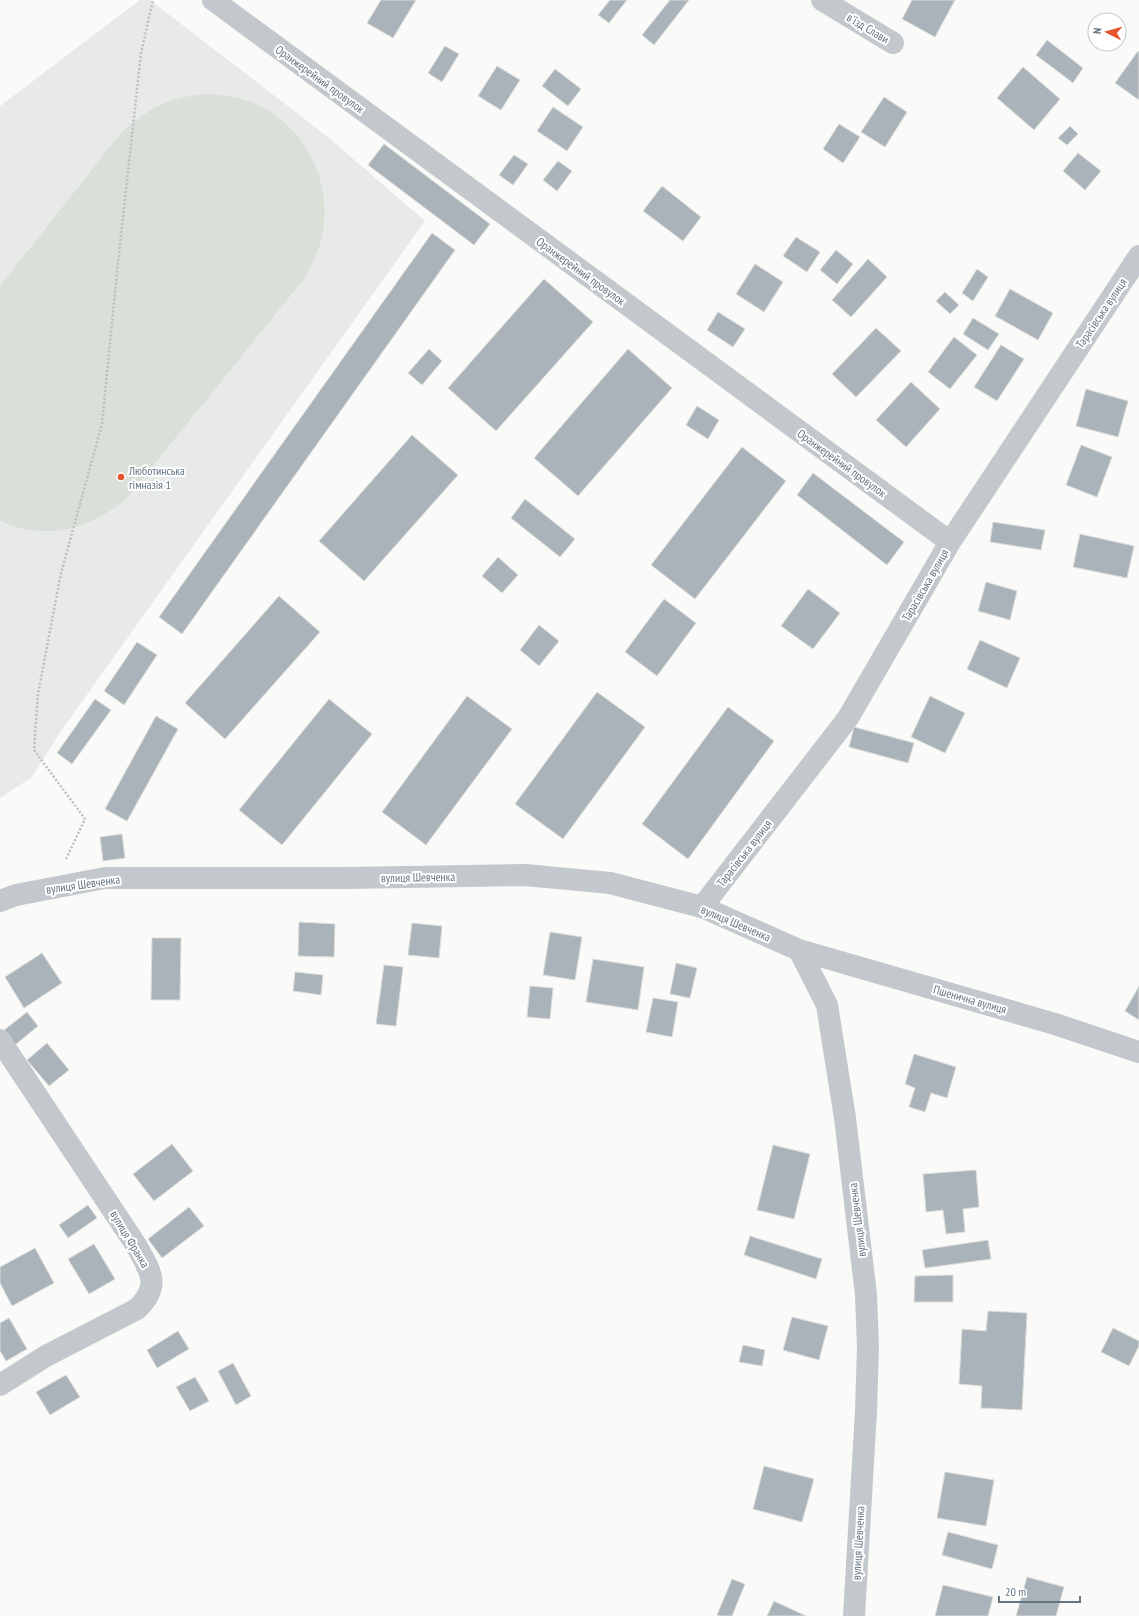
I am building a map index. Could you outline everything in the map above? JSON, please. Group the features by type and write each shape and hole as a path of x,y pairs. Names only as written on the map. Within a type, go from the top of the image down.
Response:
{"street":[{"name":"Оранжерейний провулок","path":"213,0 950,542"},
{"name":"в'їзд Слави","path":"822,0 893,43"},
{"name":"Тарасівська вулиця","path":"702,908 848,718 950,542 1139,256"},
{"name":"вулиця Шевченка","path":"0,902 16,895 105,878 347,878 525,875 610,883 702,908 799,950 827,1005 845,1118 866,1295 868,1347 854,1616"},
{"name":"Пшенична вулиця","path":"799,950 1055,1024 1139,1052"},
{"name":"вулиця Франка","path":"0,1040 136,1245 151,1277 151,1289 146,1301 137,1309 46,1356 0,1385"}],"path":[{"path":"53,887 85,819 34,750 38,694 61,573 102,424 140,53 153,0"}],"shaded area":[{"name":"Люботинська гiмназiя 1","path":"140,0 150,0 328,137 425,221 59,734 32,777 0,798 0,106"},
{"path":"214,94 246,100 256,104 274,115 290,128 303,143 313,161 320,180 324,200 324,220 321,241 311,266 303,280 126,499 112,510 97,518 82,525 66,529 51,531 34,530 17,527 0,521 0,286 121,133 142,116 163,104 187,97"}],"building":[{"path":"381,0 416,0 393,38 367,23"},
{"path":"610,0 627,0 609,23 598,15"},
{"path":"670,0 689,0 654,45 642,35"},
{"path":"912,0 955,0 935,37 902,19"},
{"path":"1047,40 1083,68 1073,83 1036,55"},
{"path":"445,46 459,54 442,82 428,73"},
{"path":"1138,51 1139,52 1139,100 1115,83"},
{"path":"497,66 520,80 501,110 478,96"},
{"path":"1023,67 1060,99 1034,130 997,98"},
{"path":"555,69 581,89 568,106 542,86"},
{"path":"884,97 907,112 885,147 861,132"},
{"path":"553,107 583,127 567,151 537,131"},
{"path":"839,124 860,137 843,163 823,149"},
{"path":"1070,126 1078,134 1067,145 1058,138"},
{"path":"384,144 490,224 474,245 368,165"},
{"path":"1078,153 1101,171 1085,190 1063,171"},
{"path":"514,155 528,164 513,185 499,175"},
{"path":"558,161 572,171 557,191 543,180"},
{"path":"662,186 701,217 683,241 643,211"},
{"path":"432,233 455,250 182,634 159,617"},
{"path":"796,237 820,252 807,272 783,256"},
{"path":"836,250 853,264 837,284 820,270"},
{"path":"868,259 887,277 851,317 832,300"},
{"path":"755,264 783,282 764,312 736,294"},
{"path":"977,269 988,277 973,301 962,293"},
{"path":"544,279 593,322 496,431 448,388"},
{"path":"1010,289 1053,313 1038,340 995,316"},
{"path":"945,292 959,305 950,314 936,301"},
{"path":"718,312 745,329 733,347 707,330"},
{"path":"973,318 999,334 988,350 963,334"},
{"path":"876,328 901,351 856,397 832,374"},
{"path":"954,337 977,355 950,389 928,372"},
{"path":"1001,345 1024,359 997,401 974,387"},
{"path":"429,349 442,361 422,385 408,373"},
{"path":"628,349 672,388 578,496 534,458"},
{"path":"911,382 940,409 906,447 876,420"},
{"path":"1086,389 1128,401 1118,437 1076,426"},
{"path":"697,406 719,420 708,439 686,425"},
{"path":"412,435 458,475 364,581 319,541"},
{"path":"1081,445 1112,457 1097,497 1066,485"},
{"path":"742,447 786,481 695,599 651,565"},
{"path":"813,473 904,542 887,565 797,495"},
{"path":"525,499 575,539 560,557 511,518"},
{"path":"993,522 1045,530 1041,550 990,542"},
{"path":"1080,534 1134,546 1127,578 1073,567"},
{"path":"498,557 518,575 502,593 482,576"},
{"path":"986,582 1017,591 1010,620 978,611"},
{"path":"808,589 840,613 813,649 781,626"},
{"path":"279,596 320,632 225,739 185,703"},
{"path":"664,599 696,623 657,676 625,652"},
{"path":"539,625 559,641 539,666 520,650"},
{"path":"980,640 1020,658 1007,688 967,669"},
{"path":"137,642 157,655 124,705 104,691"},
{"path":"597,692 645,727 563,839 515,804"},
{"path":"467,696 512,729 426,845 382,812"},
{"path":"930,696 965,713 945,753 911,737"},
{"path":"95,699 111,710 72,764 57,753"},
{"path":"329,699 372,734 282,845 239,810"},
{"path":"728,707 774,741 688,859 642,824"},
{"path":"156,716 178,729 127,821 105,809"},
{"path":"854,727 914,743 908,763 849,747"},
{"path":"122,834 125,858 103,861 100,837"},
{"path":"299,922 335,924 334,957 298,956"},
{"path":"412,923 442,926 439,958 408,955"},
{"path":"550,932 582,937 575,980 543,975"},
{"path":"152,938 181,938 180,1000 151,1000"},
{"path":"42,953 62,983 24,1008 5,977"},
{"path":"593,959 644,967 638,1010 586,1002"},
{"path":"676,963 697,968 690,998 670,994"},
{"path":"384,965 403,967 396,1026 376,1024"},
{"path":"295,972 323,975 321,995 293,991"},
{"path":"530,986 553,988 550,1019 527,1017"},
{"path":"1139,986 1139,1020 1125,1011"},
{"path":"653,998 678,1002 672,1037 646,1032"},
{"path":"27,1012 38,1026 15,1045 3,1031"},
{"path":"47,1043 69,1070 49,1086 27,1060"},
{"path":"914,1054 956,1067 947,1098 931,1093 925,1112 909,1107 915,1088 905,1084"},
{"path":"172,1144 193,1171 154,1201 133,1174"},
{"path":"773,1145 810,1154 794,1219 757,1210"},
{"path":"976,1170 979,1207 963,1209 965,1232 946,1234 943,1210 926,1212 923,1174"},
{"path":"88,1205 97,1218 68,1238 59,1225"},
{"path":"189,1207 204,1226 162,1258 148,1239"},
{"path":"750,1236 822,1259 816,1279 744,1255"},
{"path":"988,1240 991,1259 925,1268 922,1250"},
{"path":"94,1244 115,1279 89,1294 68,1259"},
{"path":"35,1248 54,1283 12,1306 0,1283 0,1267"},
{"path":"953,1275 953,1302 914,1302 915,1276"},
{"path":"988,1311 1027,1313 1022,1410 981,1408 982,1386 959,1384 962,1329 986,1331"},
{"path":"792,1317 828,1326 819,1360 783,1350"},
{"path":"9,1318 27,1349 6,1361 0,1351 0,1323"},
{"path":"1113,1328 1139,1341 1139,1346 1129,1366 1101,1352"},
{"path":"178,1331 189,1349 157,1368 147,1350"},
{"path":"743,1345 765,1350 762,1366 739,1362"},
{"path":"233,1363 251,1396 236,1405 218,1371"},
{"path":"66,1375 80,1397 50,1415 36,1392"},
{"path":"195,1377 209,1401 190,1411 176,1387"},
{"path":"764,1466 814,1479 802,1522 753,1509"},
{"path":"945,1472 994,1480 986,1526 937,1518"},
{"path":"948,1532 998,1545 992,1569 942,1555"},
{"path":"1027,1577 1064,1587 1056,1616 1016,1616"},
{"path":"732,1579 745,1584 732,1616 717,1615"},
{"path":"943,1585 993,1597 988,1616 935,1616"},
{"path":"774,1601 806,1616 767,1616"}],"place":[{"name":"Люботинська гiмназiя 1","path":"121,477"}]}
